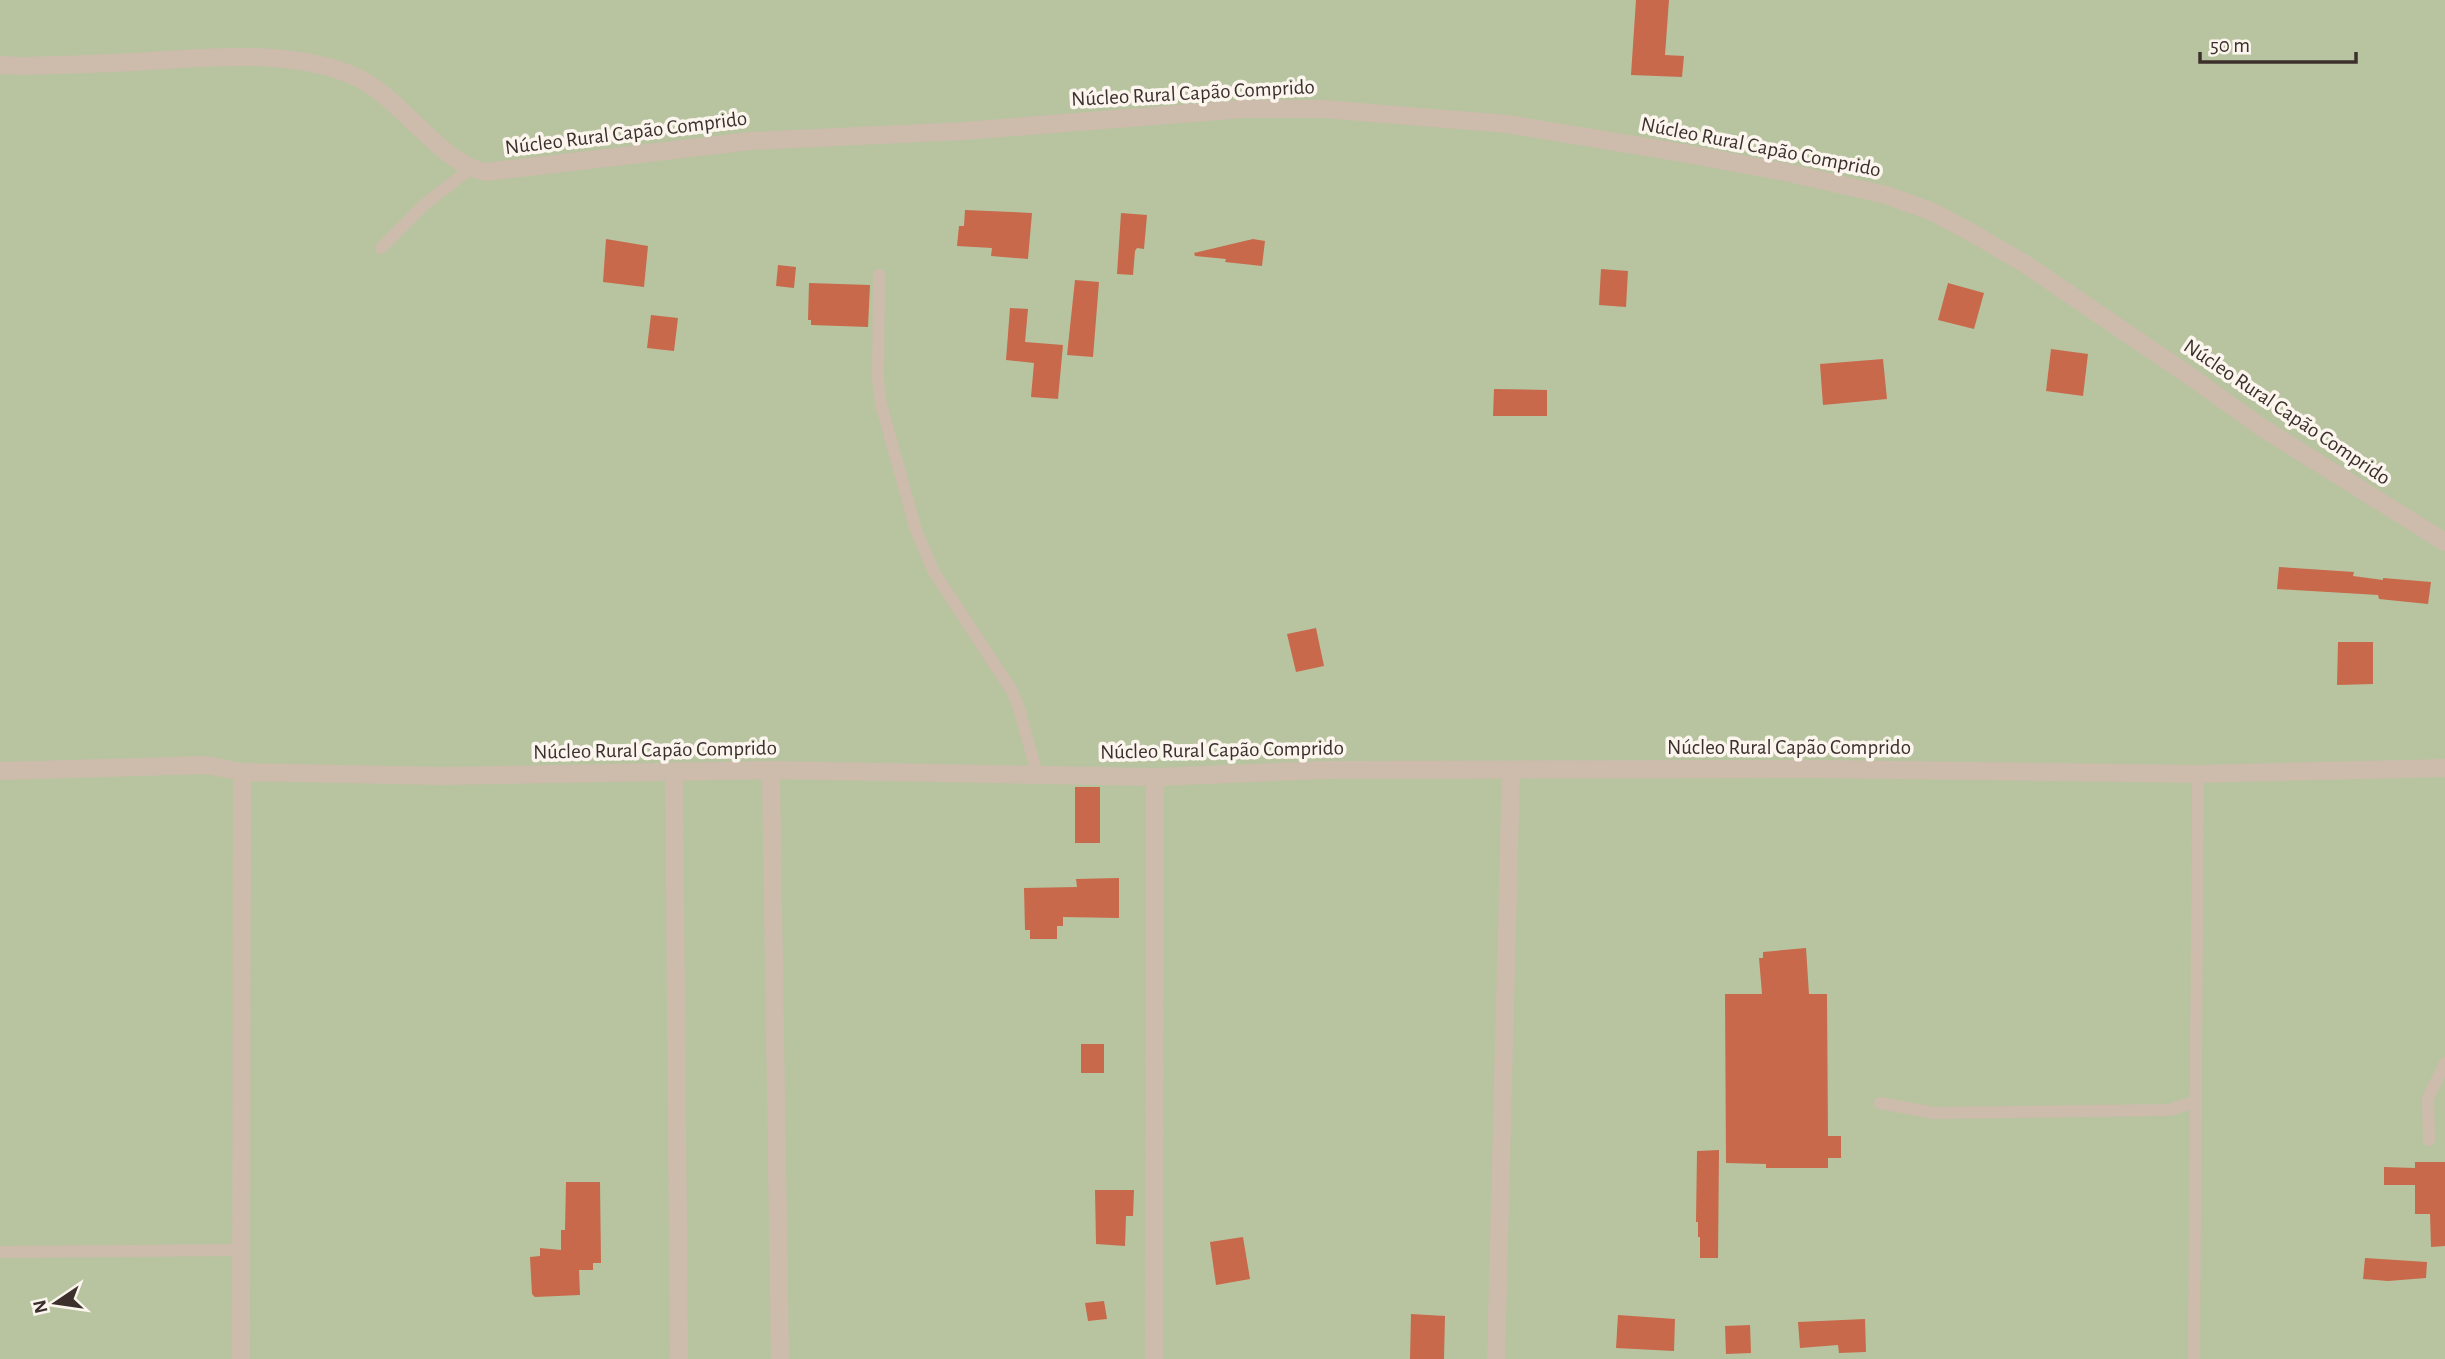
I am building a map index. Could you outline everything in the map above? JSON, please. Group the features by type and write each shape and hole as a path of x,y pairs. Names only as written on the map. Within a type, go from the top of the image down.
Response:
{"street":[{"path":"0,65 231,57 318,64 350,74 379,90 470,169"},
{"name":"Núcleo Rural Capão Comprido","path":"470,169 485,172 751,141 964,131 1270,109 1365,111 1507,124 1734,162 1886,195 1933,212 2025,264 2260,427 2445,542"},
{"name":"Núcleo Rural Capão Comprido","path":"0,771 207,765 242,772 444,776 771,770 1155,777 1325,770 1816,769 2199,774 2445,768"},
{"path":"771,770 779,1359"},
{"path":"1496,1359 1511,770"},
{"path":"674,771 679,1359"},
{"path":"241,1359 242,772"},
{"path":"1154,1359 1155,777"}],"lane":[{"path":"381,248 425,204 470,169"},
{"path":"879,275 878,380 881,404 916,530 934,572 1012,691 1037,774"},
{"path":"2194,1359 2199,774"},
{"path":"2429,1140 2428,1098 2445,1062"},
{"path":"1880,1103 1934,1113 2169,1110 2195,1102"},
{"path":"0,1252 241,1250"}],"green space":[{"path":"0,0 2445,0 2445,1359 0,1359"}],"building":[{"path":"1636,0 1669,0 1665,55 1684,56 1682,77 1631,75"},
{"path":"965,210 1032,213 1028,259 991,256 992,248 957,246 959,226 964,226"},
{"path":"1121,213 1147,215 1144,249 1137,248 1135,251 1133,275 1117,274"},
{"path":"606,239 648,246 644,287 603,282"},
{"path":"1253,239 1265,241 1262,266 1225,262 1226,259 1195,256 1194,253"},
{"path":"778,265 796,267 794,288 776,286"},
{"path":"1601,269 1628,271 1626,307 1599,305"},
{"path":"1075,280 1099,282 1093,357 1067,355"},
{"path":"809,283 870,285 868,327 811,325 811,320 808,320"},
{"path":"1948,283 1984,293 1974,329 1938,320"},
{"path":"1010,308 1028,309 1025,342 1063,345 1058,399 1031,397 1034,363 1006,360"},
{"path":"651,315 678,318 674,351 647,348"},
{"path":"2051,349 2088,354 2083,396 2046,391"},
{"path":"1883,359 1887,399 1823,405 1820,364"},
{"path":"1494,389 1547,390 1547,416 1493,416"},
{"path":"2279,567 2354,572 2353,576 2383,580 2431,582 2428,604 2379,599 2378,595 2277,589"},
{"path":"1316,628 1324,666 1296,672 1287,634"},
{"path":"2338,642 2373,642 2373,684 2337,685"},
{"path":"1075,787 1100,787 1100,843 1075,843"},
{"path":"1119,878 1119,918 1063,917 1063,926 1057,926 1057,939 1030,939 1030,930 1025,930 1024,888 1077,887 1076,879"},
{"path":"1806,948 1809,994 1827,994 1828,1136 1841,1136 1841,1158 1828,1158 1828,1168 1766,1168 1766,1164 1726,1163 1725,994 1762,994 1759,958 1763,958 1763,952"},
{"path":"1081,1044 1104,1044 1104,1073 1081,1073"},
{"path":"1719,1150 1718,1258 1700,1258 1700,1237 1696,1222 1697,1151"},
{"path":"2415,1162 2445,1162 2445,1246 2431,1247 2430,1214 2415,1214 2415,1185 2384,1185 2384,1167 2415,1168"},
{"path":"566,1182 600,1182 601,1263 593,1263 593,1270 579,1270 580,1295 535,1297 532,1294 530,1257 540,1256 540,1248 561,1250 561,1230 565,1230"},
{"path":"1095,1190 1134,1190 1133,1216 1126,1216 1125,1246 1096,1244"},
{"path":"1243,1237 1250,1279 1216,1285 1210,1242"},
{"path":"2365,1258 2427,1262 2426,1278 2388,1281 2363,1279"},
{"path":"1104,1301 1107,1319 1088,1321 1085,1303"},
{"path":"1411,1314 1445,1316 1444,1359 1410,1359"},
{"path":"1618,1315 1675,1319 1674,1351 1616,1348"},
{"path":"1865,1319 1866,1352 1839,1353 1838,1345 1800,1348 1798,1322"},
{"path":"1750,1325 1751,1353 1726,1354 1725,1326"}]}
